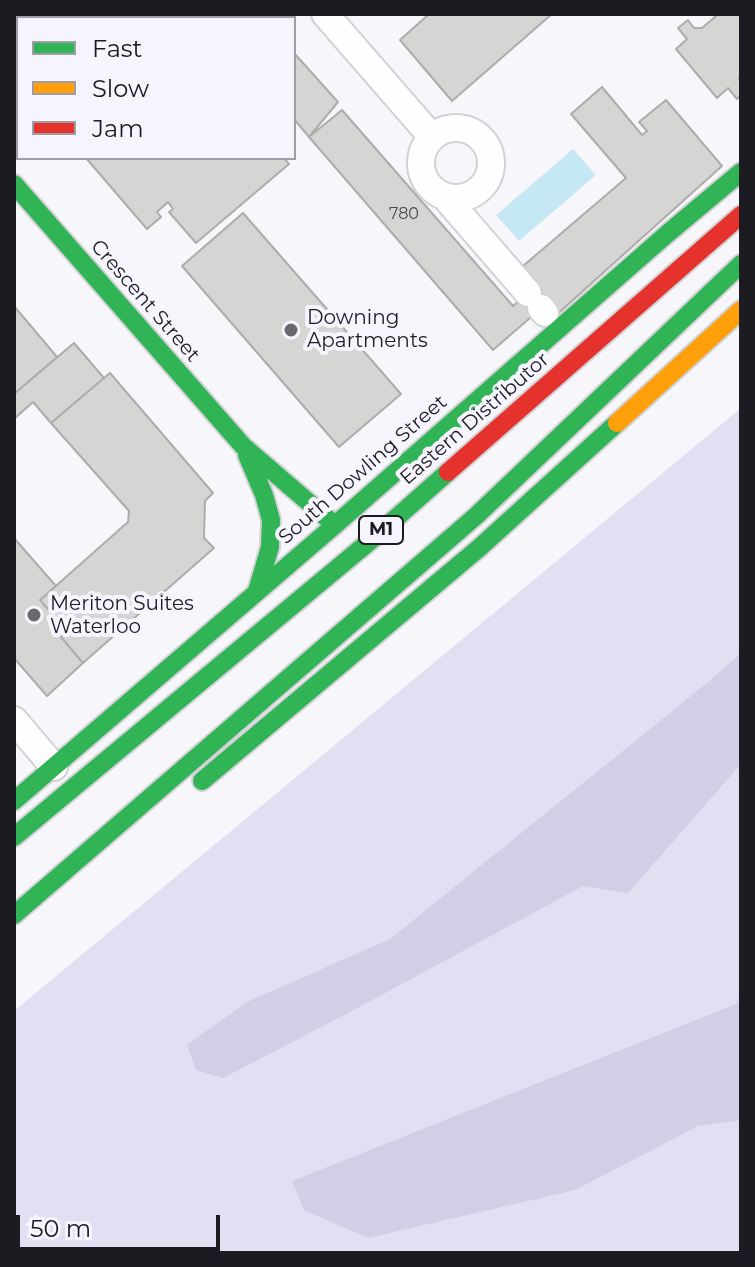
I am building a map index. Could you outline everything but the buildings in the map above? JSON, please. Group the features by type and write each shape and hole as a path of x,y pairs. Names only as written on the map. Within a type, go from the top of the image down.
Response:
{"main road":[{"name":"South Dowling Street","path":"14,801 741,172"},
{"name":"Crescent Street","path":"14,184 243,446 335,525"},
{"name":"Eastern Distributor","path":"14,837 370,541 741,215"},
{"path":"556,415 741,261"},
{"path":"14,915 476,516 741,261"},
{"path":"183,797 479,548 741,310"},
{"name":"Crescent Street","path":"243,446 271,520 270,547 257,591"}],"street":[{"path":"325,14 432,137"},
{"path":"445,197 469,196 480,189 486,180 491,159 488,148 473,133 462,129 441,131 425,147 421,159 426,182 445,197 538,305"},
{"path":"14,720 54,767"}],"shaded area":[{"path":"741,408 741,1253 14,1253 14,1011"},
{"path":"741,653 741,764 628,893 583,886 223,1078 196,1070 187,1045 247,1002 390,939"},
{"path":"741,993 741,1120 698,1126 575,1190 368,1238 304,1210 292,1181 736,1004"}],"water":[{"path":"573,149 596,175 519,241 496,215"}],"traffic: fast":[{"path":"14,801 741,172"},
{"path":"14,184 243,446 335,525"},
{"path":"14,915 476,516 741,264"},
{"path":"202,781 479,548 617,423"},
{"path":"247,455 271,520 270,547 257,591"},
{"path":"14,837 370,541 448,472"}],"traffic: slow":[{"path":"617,423 741,310"}],"traffic: jam":[{"path":"448,472 741,215"}],"place":[{"name":"Downing Apartments","path":"291,330"},
{"name":"Meriton Suites Waterloo","path":"34,615"}]}
